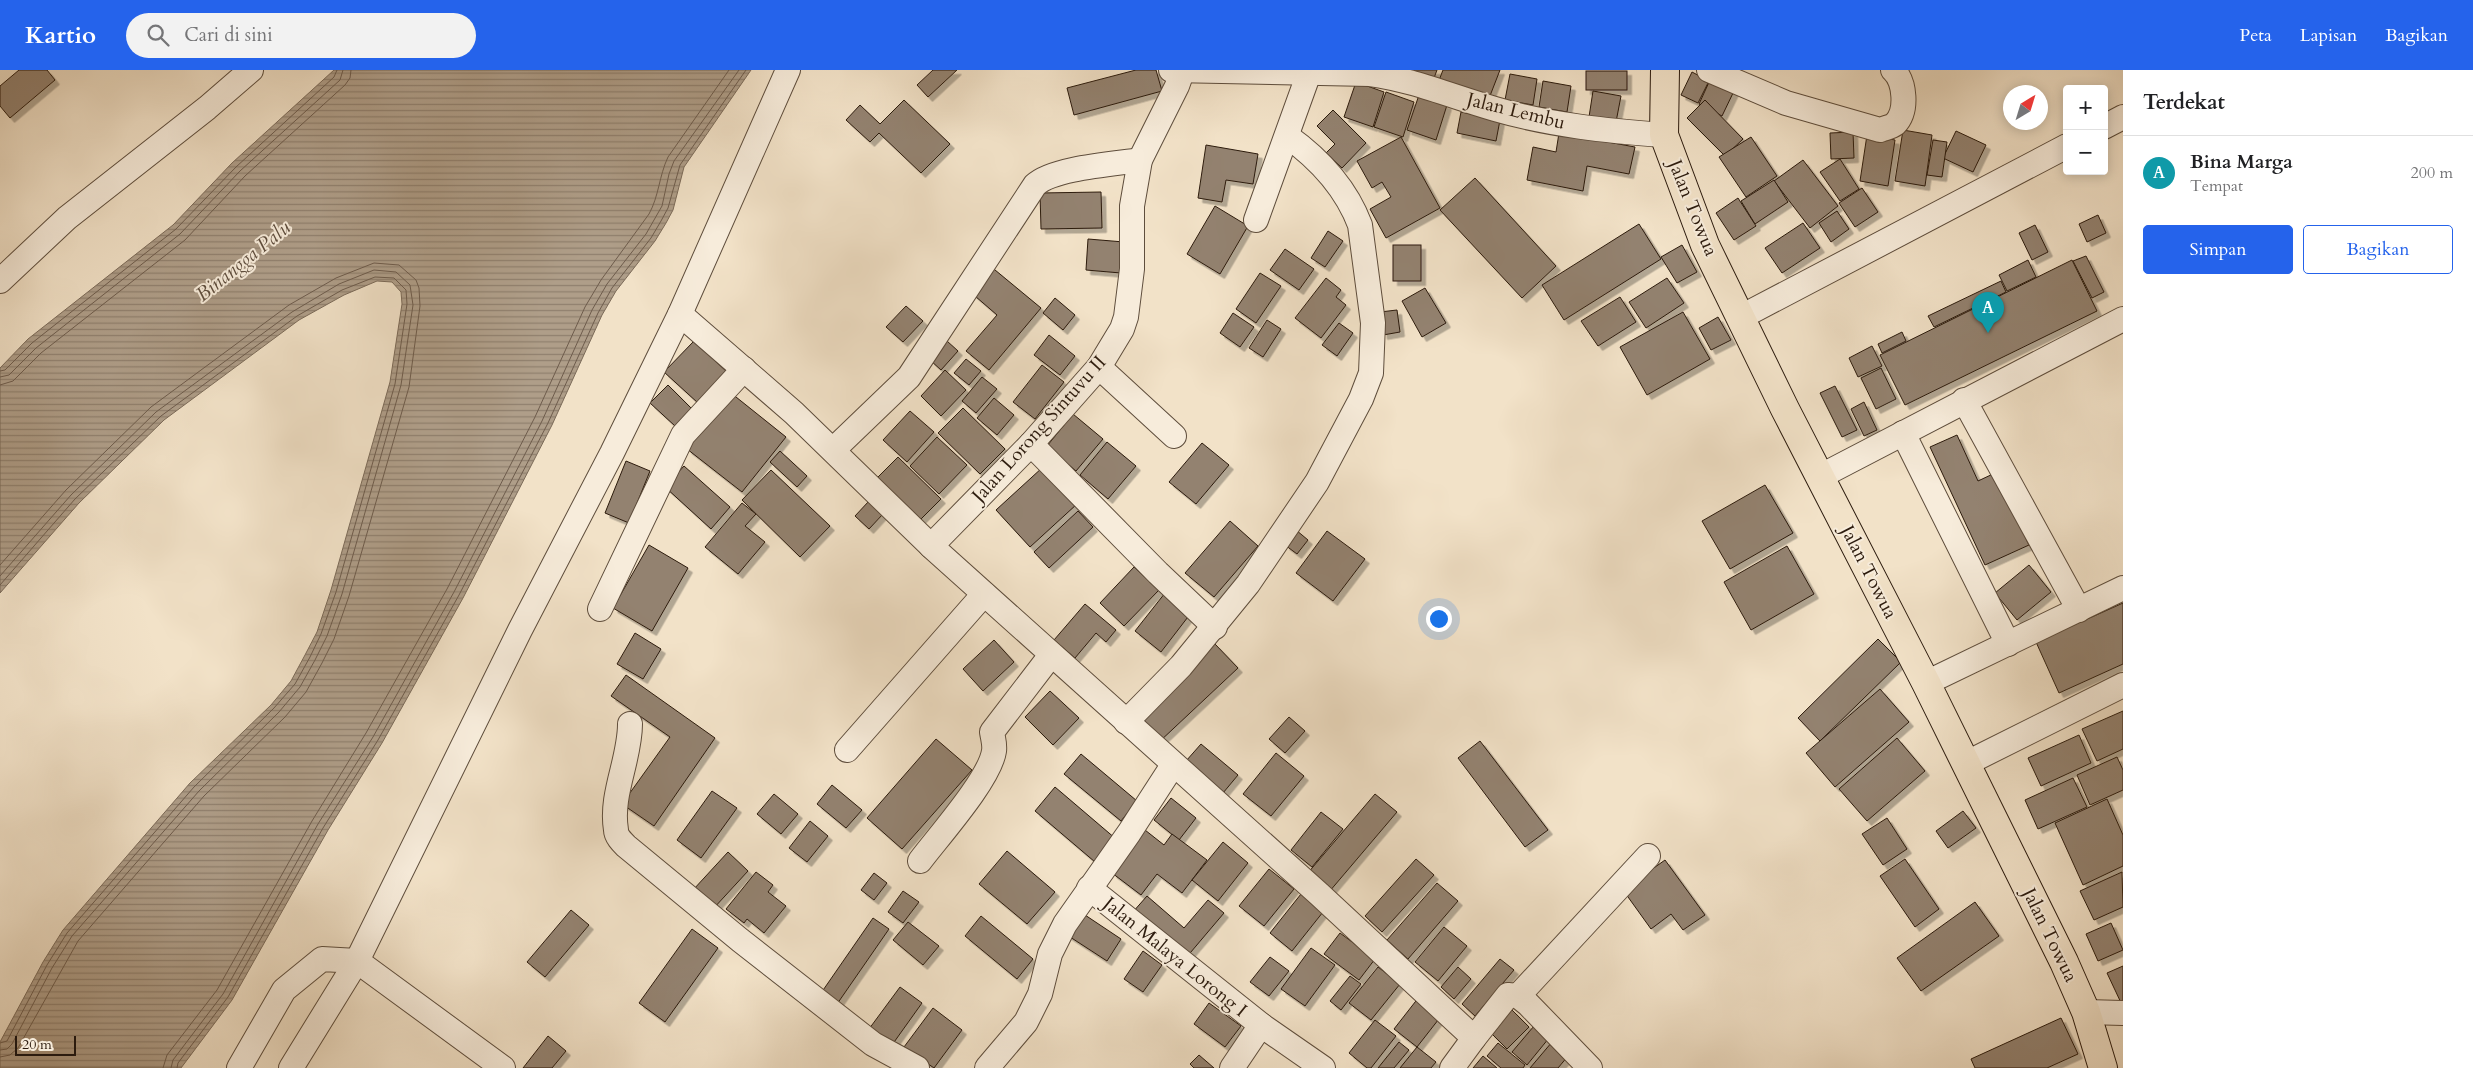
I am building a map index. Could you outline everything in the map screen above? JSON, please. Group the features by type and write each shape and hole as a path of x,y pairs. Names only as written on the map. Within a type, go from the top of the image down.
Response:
{"main road":[{"name":"Jalan Towua","path":"1665,70 1664,135 1705,245 1926,683 1964,764 2064,962 2086,1012 2103,1068"}],"street":[{"path":"0,281 67,218 207,108 251,70"},
{"path":"291,1068 357,960 520,630 612,453 680,314 788,70"},
{"path":"1709,70 1786,103 1880,130 1894,125 1904,93 1903,83 1893,70"},
{"name":"Jalan Lembu","path":"1177,71 1371,72 1400,78 1494,109 1542,121 1664,135"},
{"name":"Jalan Lorong Sintuvu II","path":"931,546 1031,444 1099,367 1122,329 1126,317 1132,269 1132,206 1140,160 1178,86 1177,71"},
{"path":"1256,220 1286,136 1296,72"},
{"path":"2108,125 2123,117"},
{"path":"1126,722 1181,666 1215,627 1248,584 1317,482 1363,395 1370,373 1373,323 1360,225 1356,214 1328,172 1307,150 1286,136"},
{"path":"1741,317 2063,148"},
{"path":"833,450 909,377 1035,184 1042,178 1057,173 1140,160"},
{"path":"680,314 833,450 931,546 1318,894 1474,1038"},
{"path":"1821,476 2123,319"},
{"path":"1099,367 1174,436"},
{"path":"600,610 684,435 744,369"},
{"path":"1964,400 2079,610"},
{"path":"1903,433 2008,644"},
{"path":"1031,444 1158,573 1215,627"},
{"path":"1926,683 2123,588"},
{"path":"847,750 984,594"},
{"path":"920,861 970,796 991,761 994,751 992,732 1051,655"},
{"path":"1964,764 2123,685"},
{"path":"630,724 628,748 616,791 616,832 626,846 740,940 873,1044 917,1068"},
{"name":"Jalan Malaya Lorong I","path":"987,1068 1026,1022 1040,994 1050,954 1064,924 1130,833 1173,765"},
{"path":"1518,996 1648,856"},
{"name":"Jalan Malaya Lorong I","path":"1090,888 1261,1026 1323,1068"},
{"path":"239,1068 284,990 322,959 357,960 503,1068"},
{"path":"1452,1068 1508,996 1518,996 1528,1004 1590,1068"},
{"path":"2086,1012 2123,1013"},
{"name":"Jalan Malaya Lorong I","path":"1232,1068 1261,1026"}],"water":[{"name":"Binangga Palu","path":"334,70 751,70 684,167 673,210 666,223 655,241 616,291 602,315 552,425 463,598 382,743 328,830 232,1000 181,1068 0,1068 0,1042 43,962 63,930 190,783 271,705 291,681 317,632 331,590 390,382 402,304 401,292 392,282 377,281 344,295 299,320 164,420 79,503 0,593 0,368 28,339 173,225 232,163"}],"building":[{"path":"19,70 47,70 55,80 10,118 0,106 0,86"},
{"path":"933,70 957,70 928,97 917,85"},
{"path":"1136,70 1156,70 1162,91 1074,115 1067,88"},
{"path":"1409,70 1437,70 1434,78"},
{"path":"1443,70 1500,70 1488,101 1438,83"},
{"path":"1586,71 1627,71 1627,90 1586,90"},
{"path":"1692,72 1709,81 1698,103 1681,95"},
{"path":"1510,74 1537,79 1533,105 1505,100"},
{"path":"1710,80 1734,91 1722,116 1699,104"},
{"path":"1543,81 1571,86 1567,112 1539,107"},
{"path":"1356,82 1384,92 1373,127 1344,117"},
{"path":"1593,91 1621,96 1616,122 1589,117"},
{"path":"1386,92 1414,102 1403,137 1374,127"},
{"path":"1419,95 1447,105 1436,140 1407,130"},
{"path":"904,100 950,144 921,173 879,133 870,142 846,120 860,105 880,124"},
{"path":"1705,100 1743,139 1725,156 1687,118"},
{"path":"1333,110 1366,143 1342,168 1326,153 1335,144 1317,126"},
{"path":"1461,112 1500,120 1496,141 1457,133"},
{"path":"1903,130 1932,135 1925,186 1895,181"},
{"path":"1956,131 1986,145 1973,172 1943,158"},
{"path":"1853,132 1854,158 1831,159 1830,133"},
{"path":"1559,133 1635,147 1629,174 1587,166 1583,191 1527,180 1533,147 1556,152"},
{"path":"1867,135 1895,140 1888,186 1860,181"},
{"path":"1401,137 1440,208 1386,238 1370,209 1391,197 1382,182 1372,188 1357,161"},
{"path":"1751,137 1777,176 1746,197 1719,157"},
{"path":"1933,140 1947,142 1942,177 1927,175"},
{"path":"1206,145 1258,154 1253,184 1226,180 1222,202 1198,198"},
{"path":"1840,159 1859,189 1840,201 1820,172"},
{"path":"1803,160 1838,206 1810,228 1774,181"},
{"path":"1475,178 1556,266 1522,298 1440,210"},
{"path":"1774,180 1788,202 1755,224 1741,201"},
{"path":"1862,188 1878,212 1855,227 1839,203"},
{"path":"1101,192 1102,228 1041,229 1040,193"},
{"path":"1738,198 1756,226 1734,240 1716,213"},
{"path":"1215,206 1248,226 1220,274 1187,254"},
{"path":"1837,211 1849,229 1831,242 1819,223"},
{"path":"2098,215 2106,233 2087,242 2079,224"},
{"path":"1803,223 1820,248 1782,273 1765,248"},
{"path":"1639,224 1661,259 1564,320 1542,285"},
{"path":"2035,225 2048,252 2032,260 2019,233"},
{"path":"1328,231 1343,241 1325,267 1311,258"},
{"path":"1088,239 1124,242 1121,273 1086,270"},
{"path":"1393,245 1421,245 1421,281 1393,281"},
{"path":"1682,245 1697,272 1677,283 1661,257"},
{"path":"1285,249 1314,269 1299,290 1270,270"},
{"path":"2086,256 2104,292 2092,298 2073,261"},
{"path":"2028,260 2036,277 2007,291 1999,275"},
{"path":"2072,260 2097,311 1905,405 1880,355"},
{"path":"989,265 1041,308 989,370 966,351 997,315 968,290"},
{"path":"1260,273 1281,286 1256,323 1236,309"},
{"path":"1326,278 1341,290 1336,297 1346,305 1321,338 1295,318"},
{"path":"1667,278 1684,303 1646,328 1629,302"},
{"path":"2001,281 2006,292 1934,327 1928,316"},
{"path":"1425,288 1446,323 1422,337 1402,301"},
{"path":"1620,297 1636,322 1598,346 1581,321"},
{"path":"1055,298 1075,315 1063,330 1043,313"},
{"path":"906,306 923,321 903,342 886,327"},
{"path":"1397,310 1400,332 1383,335 1380,312"},
{"path":"1683,312 1710,359 1647,395 1620,347"},
{"path":"1233,313 1254,327 1240,347 1220,333"},
{"path":"1718,317 1731,340 1711,350 1699,328"},
{"path":"1267,320 1281,329 1263,357 1249,348"},
{"path":"1339,323 1353,333 1337,356 1322,345"},
{"path":"1902,332 1906,341 1882,353 1878,344"},
{"path":"1049,335 1075,356 1060,375 1034,355"},
{"path":"694,341 727,372 698,403 664,372"},
{"path":"947,341 958,351 941,370 930,360"},
{"path":"1872,346 1882,366 1858,377 1849,358"},
{"path":"966,359 981,371 969,385 954,373"},
{"path":"1042,365 1064,382 1035,419 1013,402"},
{"path":"1881,368 1896,399 1876,409 1861,378"},
{"path":"945,370 966,390 941,416 921,396"},
{"path":"982,377 997,389 976,413 962,401"},
{"path":"668,385 692,409 675,426 650,403"},
{"path":"1835,386 1857,430 1842,437 1820,393"},
{"path":"731,393 786,437 742,492 687,449"},
{"path":"994,398 1014,415 997,435 977,418"},
{"path":"1864,402 1877,430 1864,436 1851,409"},
{"path":"963,408 1005,449 980,474 938,433"},
{"path":"910,411 934,432 907,462 883,440"},
{"path":"1073,414 1103,439 1076,471 1047,446"},
{"path":"1957,435 1978,481 1995,473 2029,545 1985,565 1930,447"},
{"path":"937,437 967,465 939,494 910,466"},
{"path":"1107,442 1136,466 1108,499 1080,475"},
{"path":"1202,443 1229,465 1196,504 1169,482"},
{"path":"780,451 807,476 797,487 770,462"},
{"path":"898,457 941,499 918,522 875,480"},
{"path":"626,461 650,471 629,523 605,513"},
{"path":"684,466 730,507 711,529 665,487"},
{"path":"1043,467 1077,504 1030,547 996,510"},
{"path":"771,470 830,526 800,557 742,500"},
{"path":"1765,485 1793,533 1730,569 1702,521"},
{"path":"869,501 883,514 869,529 855,516"},
{"path":"742,503 756,514 745,526 765,542 738,574 705,547"},
{"path":"1078,511 1093,527 1049,568 1034,552"},
{"path":"1230,521 1258,546 1214,597 1185,573"},
{"path":"1296,530 1308,540 1297,554 1285,545"},
{"path":"1327,531 1365,559 1333,601 1296,573"},
{"path":"649,545 688,568 652,631 613,608"},
{"path":"1787,546 1814,594 1751,630 1724,582"},
{"path":"2029,565 2051,592 2017,620 1995,593"},
{"path":"1134,567 1159,590 1124,626 1100,603"},
{"path":"1165,593 1191,613 1161,652 1135,631"},
{"path":"2123,603 2123,664 2059,693 2036,642"},
{"path":"1085,604 1116,630 1106,642 1096,633 1075,658 1054,640"},
{"path":"635,633 661,649 643,679 617,664"},
{"path":"1878,639 1901,662 1820,741 1798,718"},
{"path":"994,640 1014,662 983,691 963,669"},
{"path":"1215,644 1238,668 1158,743 1136,718"},
{"path":"626,675 715,738 654,826 622,804 670,737 611,696"},
{"path":"1880,689 1909,722 1835,787 1806,753"},
{"path":"1050,691 1079,718 1053,745 1025,717"},
{"path":"2123,711 2123,749 2097,761 2082,729"},
{"path":"1289,717 1305,731 1285,753 1269,739"},
{"path":"2079,735 2091,763 2041,786 2028,758"},
{"path":"1897,738 1925,771 1867,821 1839,789"},
{"path":"936,739 972,770 902,849 867,818"},
{"path":"1480,741 1548,830 1525,847 1458,758"},
{"path":"1201,744 1238,775 1223,793 1186,761"},
{"path":"1276,753 1304,776 1271,816 1243,794"},
{"path":"1081,754 1137,801 1121,821 1064,774"},
{"path":"2117,757 2123,770 2123,790 2090,805 2077,775"},
{"path":"2073,778 2087,807 2038,829 2025,800"},
{"path":"832,785 862,810 846,828 817,804"},
{"path":"1055,787 1116,839 1095,862 1035,811"},
{"path":"712,791 737,808 701,858 677,840"},
{"path":"774,794 798,814 781,834 757,814"},
{"path":"1375,794 1397,812 1329,892 1307,874"},
{"path":"1171,798 1196,818 1179,840 1154,820"},
{"path":"2107,799 2123,835 2123,866 2083,885 2055,823"},
{"path":"1963,811 1976,828 1948,848 1936,831"},
{"path":"1321,812 1343,829 1312,867 1291,850"},
{"path":"1887,818 1907,849 1883,865 1862,834"},
{"path":"810,821 828,836 807,862 789,848"},
{"path":"1145,830 1164,845 1172,834 1207,860 1182,893 1157,874 1141,895 1112,873"},
{"path":"1223,842 1248,863 1218,901 1192,880"},
{"path":"1007,851 1055,892 1027,924 979,884"},
{"path":"728,852 748,871 713,909 693,890"},
{"path":"1416,859 1434,875 1382,932 1365,916"},
{"path":"1905,859 1939,909 1915,927 1880,876"},
{"path":"1665,860 1705,915 1683,930 1671,914 1651,929 1623,890"},
{"path":"1269,869 1294,889 1264,926 1239,906"},
{"path":"756,872 773,885 768,892 786,906 764,933 747,919 744,923 726,909"},
{"path":"2122,872 2123,907 2094,920 2080,891"},
{"path":"874,873 887,883 874,900 861,890"},
{"path":"1437,883 1458,901 1408,959 1387,940"},
{"path":"903,891 919,902 903,923 888,912"},
{"path":"1301,894 1323,912 1292,951 1270,933"},
{"path":"1147,896 1184,928 1208,900 1224,913 1185,959 1132,913"},
{"path":"1975,902 1999,936 1921,991 1897,958"},
{"path":"571,910 589,925 545,977 527,962"},
{"path":"1082,913 1121,939 1107,961 1067,935"},
{"path":"981,916 1033,959 1017,979 965,936"},
{"path":"873,918 889,929 835,1007 819,996"},
{"path":"908,922 939,946 923,965 893,940"},
{"path":"2111,923 2123,950 2098,961 2086,934"},
{"path":"1444,927 1467,946 1438,981 1415,962"},
{"path":"692,929 718,948 665,1022 639,1003"},
{"path":"1340,933 1375,959 1359,980 1324,954"},
{"path":"1311,948 1335,965 1305,1006 1281,989"},
{"path":"1143,951 1162,965 1143,992 1124,979"},
{"path":"1270,957 1289,971 1269,996 1250,982"},
{"path":"1500,959 1514,970 1475,1016 1462,1004"},
{"path":"2123,966 2123,1007 2107,973"},
{"path":"1378,967 1400,984 1371,1020 1349,1003"},
{"path":"1458,967 1471,979 1454,999 1441,987"},
{"path":"1350,976 1361,984 1341,1010 1330,1001"},
{"path":"900,987 922,1003 892,1045 869,1029"},
{"path":"1419,997 1442,1015 1417,1047 1394,1029"},
{"path":"1209,1003 1241,1026 1225,1047 1194,1024"},
{"path":"933,1008 962,1030 934,1068 904,1047"},
{"path":"1512,1010 1529,1027 1507,1049 1490,1032"},
{"path":"2061,1018 2078,1054 2047,1068 1975,1068 1971,1059"},
{"path":"1375,1020 1396,1036 1371,1068 1367,1068 1349,1053"},
{"path":"1534,1026 1549,1038 1527,1065 1512,1052"},
{"path":"548,1036 566,1051 552,1068 523,1068"},
{"path":"1399,1042 1409,1050 1394,1068 1378,1068"},
{"path":"1552,1042 1568,1056 1558,1068 1530,1068"},
{"path":"1498,1043 1525,1065 1523,1068 1501,1068 1487,1056"},
{"path":"1417,1047 1436,1062 1431,1068 1400,1068"},
{"path":"1199,1055 1214,1068 1194,1068 1190,1064"},
{"path":"1483,1056 1497,1068 1473,1068"}],"place":[{"name":"Bina Marga","path":"1988,333"}]}
